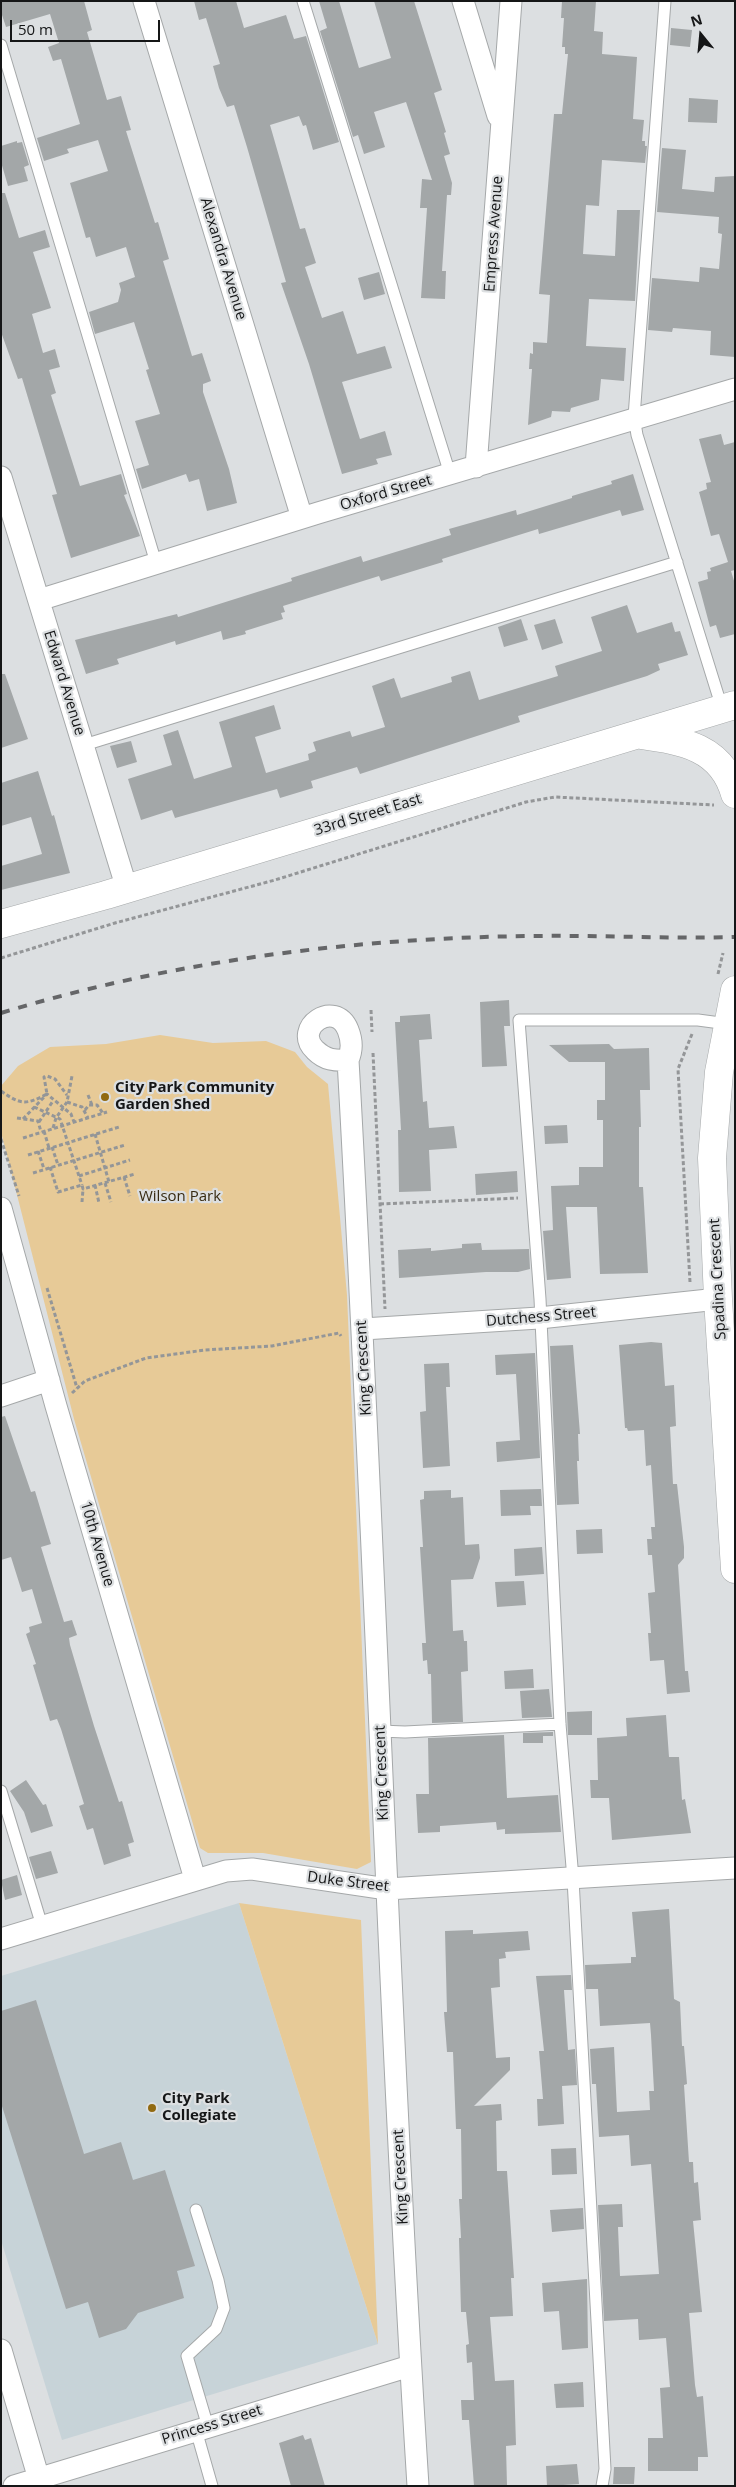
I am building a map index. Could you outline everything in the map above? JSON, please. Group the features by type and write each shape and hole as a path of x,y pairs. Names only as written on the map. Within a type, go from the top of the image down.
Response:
{"street":[{"name":"Alexandra Avenue","path":"144,1 302,518"},
{"path":"463,1 502,127"},
{"name":"Empress Avenue","path":"476,467 511,1"},
{"name":"Oxford Street","path":"39,600 634,417 735,389"},
{"name":"Edward Avenue","path":"1,477 127,889"},
{"name":"33rd Street East","path":"1,924 127,889 728,706"},
{"path":"634,734 674,740 710,754 721,765 725,799"},
{"name":"Spadina Crescent","path":"735,990 719,1072 712,1158 718,1299 735,1569"},
{"name":"King Crescent","path":"348,1060 363,1336 410,2366 418,2486"},
{"name":"10th Avenue","path":"1,1208 56,1406 195,1879"},
{"name":"Dutchess Street","path":"363,1336 718,1299"},
{"path":"1,1396 49,1380"},
{"name":"Duke Street","path":"1,1939 195,1879 226,1871 252,1868 387,1888 573,1879 735,1868"},
{"path":"1,2350 40,2482"},
{"name":"Princess Street","path":"14,2486 40,2482 202,2429 410,2366"}],"lane":[{"path":"304,1 450,474"},
{"path":"665,1 634,417 637,435 677,562 728,706"},
{"path":"1,45 156,563"},
{"path":"84,745 677,562"},
{"path":"602,2486 605,2469 573,1879 560,1724 539,1318 540,1299 531,1197 520,1020 698,1020 728,1024"},
{"path":"380,1731 405,1732 560,1724"},
{"path":"1,1791 42,1926"},
{"path":"196,2210 218,2280 224,2308 216,2330 187,2356 212,2486"}],"path":[{"path":"1,958 115,923 275,880 526,802 555,797 725,799"},
{"path":"371,1010 372,1039"},
{"path":"373,1049 385,1309 394,1308"},
{"path":"67,1095 56,1079 47,1076 44,1078 47,1094 71,1114 74,1122"},
{"path":"53,1129 56,1118 67,1102 72,1076"},
{"path":"1,1091 17,1102 26,1103 47,1094"},
{"path":"23,1119 47,1094"},
{"path":"88,1095 92,1105"},
{"path":"39,1122 44,1112 54,1101"},
{"path":"67,1102 82,1107 88,1118"},
{"path":"23,1138 105,1112 100,1107 92,1105 85,1110"},
{"path":"34,1108 60,1119 83,1187 82,1202"},
{"path":"17,1118 38,1120 58,1165"},
{"path":"28,1155 119,1127"},
{"path":"95,1134 109,1182"},
{"path":"33,1173 126,1145"},
{"path":"38,1152 44,1169"},
{"path":"79,1176 130,1160"},
{"path":"50,1168 58,1192 105,1183 135,1174"},
{"path":"124,1177 130,1196"},
{"path":"105,1183 111,1202"},
{"path":"96,1185 99,1203"},
{"path":"380,1204 531,1197"},
{"path":"56,1406 85,1381 146,1358 205,1350 272,1346 339,1333 346,1345 363,1336"}],"shaded area":[{"name":"City Park Collegiate","path":"239,1903 378,2344 62,2440 1,2240 1,1976"}],"green space":[{"name":"Wilson Park","path":"160,1035 213,1043 266,1041 295,1052 307,1067 328,1084 347,1295 371,1862 357,1869 263,1853 208,1853 200,1848 74,1419 1,1132 1,1086 18,1066 50,1047 106,1044"},
{"path":"239,1903 361,1920 378,2344"}],"building":[{"path":"1,1 84,1 92,30 87,32 107,100 121,96 131,130 126,131 155,223 158,222 169,259 163,261 192,356 202,353 211,381 203,384 203,392 229,469 237,503 207,511 199,479 189,482 186,474 142,489 136,469 149,465 135,421 160,414 146,370 149,369 134,322 95,334 89,312 118,302 121,290 119,283 135,277 126,247 96,257 90,237 86,238 70,183 108,171 98,140 67,149 69,153 44,161 37,138 80,124 61,59 53,61 48,47 59,43 50,14 6,27 1,12"},
{"path":"194,1 236,1 244,28 286,15 294,39 306,36 339,142 313,150 306,125 303,126 299,116 270,125 300,229 305,228 316,263 305,267 322,318 343,311 357,354 385,346 392,368 342,382 360,439 385,431 392,455 376,459 378,464 342,474 309,364 281,283 286,282 234,105 227,107 219,88 213,66 220,64 206,18 199,20"},
{"path":"319,1 339,1 359,68 391,58 374,1 414,1 442,90 434,93 446,132 444,133 450,154 444,156 452,183 451,195 447,195 442,271 446,271 445,299 421,298 427,208 420,208 422,179 432,180 406,102 374,112 385,147 364,154 358,135 353,137 320,31 327,28"},
{"path":"562,1 596,1 594,31 603,32 602,54 637,57 633,119 644,120 642,141 645,141 645,146 647,146 645,163 602,160 599,206 586,205 583,254 615,256 617,210 640,210 635,301 589,299 586,346 626,348 624,381 601,379 599,400 571,408 570,412 552,411 551,417 528,425 532,369 529,369 530,353 533,354 533,342 547,343 550,295 539,294 554,114 562,114 568,54 565,54 565,47 562,47 564,18 561,18"},
{"path":"671,28 692,30 690,47 670,45"},
{"path":"689,98 718,100 717,123 688,122"},
{"path":"17,141 17,143 22,142 29,165 24,167 28,181 8,186 1,162 1,146"},
{"path":"662,148 686,150 682,189 714,192 715,177 735,176 735,357 710,355 711,331 673,328 672,332 648,330 652,278 699,282 700,267 719,269 722,234 718,233 719,217 657,212"},
{"path":"1,193 5,193 19,238 45,230 50,247 33,252 51,308 32,314 43,353 55,349 60,367 49,370 56,393 51,395 80,486 121,474 127,494 124,495 140,536 71,558 52,495 57,494 22,378 18,379 1,332"},
{"path":"379,272 385,294 364,300 358,278"},
{"path":"721,434 724,445 735,442 735,570 731,571 735,584 735,634 720,638 716,625 710,627 698,582 708,579 707,572 711,571 710,568 728,562 719,534 711,536 699,492 707,489 706,483 711,482 699,439"},
{"path":"633,474 644,510 622,516 620,510 539,534 538,529 442,559 443,562 381,581 379,576 283,606 285,612 281,613 283,619 245,631 246,634 223,640 221,631 176,645 175,641 117,659 119,664 86,674 75,640 177,614 178,617 292,581 291,578 361,556 363,562 451,535 449,529 516,510 517,515 612,484 611,481"},
{"path":"627,605 637,633 672,622 675,632 680,631 688,655 658,664 660,670 647,676 518,716 520,722 360,774 357,767 311,781 313,788 280,798 277,789 175,818 172,810 141,820 128,779 172,765 163,735 178,730 194,779 232,767 219,722 274,705 281,729 255,737 266,773 309,760 308,754 316,751 313,742 350,731 352,737 385,727 372,686 394,678 401,698 452,682 451,677 470,671 479,700 558,676 555,666 602,651 591,617"},
{"path":"521,619 528,640 504,647 498,627"},
{"path":"555,619 563,643 542,650 534,625"},
{"path":"1,674 5,674 28,739 1,748"},
{"path":"131,741 137,762 117,768 110,746"},
{"path":"38,771 52,816 54,815 70,873 1,890 1,866 42,854 31,817 1,826 1,783"},
{"path":"509,1000 510,1026 504,1026 507,1066 482,1067 480,1002"},
{"path":"430,1014 432,1039 419,1040 423,1102 427,1101 429,1128 454,1126 457,1148 429,1150 431,1191 399,1192 398,1130 401,1130 395,1022 400,1022 400,1016"},
{"path":"609,1044 614,1049 649,1048 650,1090 640,1090 641,1127 639,1127 639,1187 643,1187 648,1273 600,1274 597,1207 566,1207 571,1278 547,1280 543,1231 553,1230 551,1186 579,1185 579,1167 603,1167 603,1120 597,1120 597,1100 605,1100 605,1062 569,1062 549,1045"},
{"path":"567,1125 568,1143 545,1144 544,1126"},
{"path":"517,1171 518,1192 476,1195 475,1174"},
{"path":"481,1243 482,1250 529,1249 530,1269 518,1272 486,1272 399,1278 398,1250 431,1248 431,1251 462,1248 462,1244"},
{"path":"651,1342 662,1343 665,1386 674,1385 676,1426 670,1427 673,1484 677,1484 684,1547 684,1558 678,1565 685,1671 688,1671 690,1692 667,1694 664,1660 650,1661 648,1633 651,1633 648,1593 655,1592 652,1555 648,1555 647,1539 652,1539 651,1527 655,1527 651,1465 646,1466 644,1430 628,1431 625,1428 619,1345"},
{"path":"573,1345 580,1434 578,1434 579,1461 577,1461 579,1504 557,1505 550,1346"},
{"path":"535,1353 540,1458 497,1462 496,1442 520,1440 516,1374 496,1375 495,1355"},
{"path":"449,1363 450,1387 446,1387 450,1466 423,1468 420,1412 426,1411 424,1364"},
{"path":"5,1416 31,1492 35,1491 51,1544 41,1547 64,1622 72,1620 77,1635 69,1638 70,1645 94,1726 119,1802 122,1801 134,1842 128,1844 131,1856 104,1865 93,1828 87,1830 79,1806 84,1804 61,1729 57,1719 50,1721 33,1665 36,1664 26,1634 30,1632 29,1627 42,1623 32,1589 22,1592 11,1557 1,1560 1,1417"},
{"path":"541,1489 542,1506 530,1506 531,1515 501,1516 500,1490"},
{"path":"451,1490 451,1498 463,1497 465,1545 479,1544 480,1558 473,1579 451,1580 453,1631 463,1630 464,1641 467,1641 468,1671 461,1672 463,1722 432,1723 431,1674 428,1674 427,1660 423,1661 422,1643 426,1643 420,1547 423,1547 420,1500 424,1499 424,1491"},
{"path":"602,1529 603,1553 577,1554 576,1530"},
{"path":"542,1547 544,1574 515,1576 514,1549"},
{"path":"524,1581 526,1605 497,1607 495,1582"},
{"path":"533,1669 534,1688 505,1689 504,1671"},
{"path":"549,1689 552,1717 522,1718 520,1691"},
{"path":"592,1711 592,1735 568,1735 567,1712"},
{"path":"666,1715 669,1757 679,1757 682,1800 685,1799 691,1833 612,1840 609,1798 591,1798 590,1780 598,1780 597,1738 627,1736 626,1718"},
{"path":"553,1732 553,1736 543,1736 543,1743 523,1743 523,1733"},
{"path":"504,1735 507,1798 558,1795 561,1832 505,1834 505,1829 497,1830 496,1822 440,1826 440,1832 418,1833 416,1794 429,1794 428,1738"},
{"path":"26,1780 43,1805 46,1804 53,1826 31,1833 24,1812 10,1791"},
{"path":"51,1851 58,1873 36,1879 29,1857"},
{"path":"17,1875 22,1895 5,1900 1,1880"},
{"path":"669,1909 674,1999 680,2002 682,2046 684,2046 687,2084 684,2085 689,2162 693,2162 694,2183 698,2182 701,2220 693,2221 702,2312 689,2313 695,2385 697,2397 703,2396 708,2457 698,2457 698,2471 648,2471 648,2438 663,2438 660,2388 670,2387 666,2338 639,2340 638,2319 604,2321 598,2205 622,2204 623,2227 618,2227 620,2276 659,2274 651,2164 631,2166 629,2135 599,2137 596,2084 592,2084 590,2049 614,2047 617,2112 650,2110 649,2091 654,2091 651,2035 650,2023 600,2026 598,1989 586,1989 585,1965 631,1963 631,1957 636,1957 632,1912"},
{"path":"473,1930 473,1934 528,1931 530,1950 505,1952 506,1958 499,1959 500,1987 491,1988 496,2058 510,2057 510,2070 474,2106 501,2104 502,2120 496,2121 497,2171 507,2171 514,2278 511,2278 513,2316 490,2317 495,2381 514,2380 516,2445 506,2446 507,2486 474,2486 469,2420 462,2420 461,2400 474,2400 472,2362 467,2363 466,2345 469,2344 466,2312 461,2312 459,2199 462,2199 461,2129 456,2129 453,2052 447,2052 444,2012 447,2012 445,1931"},
{"path":"571,1975 572,1990 564,1990 568,2050 575,2049 577,2085 562,2086 564,2124 538,2126 537,2099 543,2099 539,2051 544,2051 536,1976"},
{"path":"36,2000 84,2154 121,2142 133,2180 165,2170 195,2266 177,2271 184,2298 138,2313 126,2329 99,2338 88,2302 66,2309 1,2103 1,2011"},
{"path":"576,2148 577,2174 552,2175 551,2149"},
{"path":"583,2208 584,2229 552,2232 550,2210"},
{"path":"587,2279 588,2348 562,2350 559,2311 544,2312 542,2283"},
{"path":"583,2382 584,2407 556,2408 554,2384"},
{"path":"303,2435 305,2440 311,2438 325,2486 291,2486 279,2443"},
{"path":"577,2464 579,2484 547,2486 546,2466"},
{"path":"614,2467 635,2467 634,2484 613,2484"}],"railway":[{"path":"1,1013 131,979 197,966 330,948 397,942 531,936 735,937"}],"place":[{"name":"City Park Community Garden Shed","path":"105,1097"},
{"name":"City Park Collegiate","path":"152,2108"}]}
